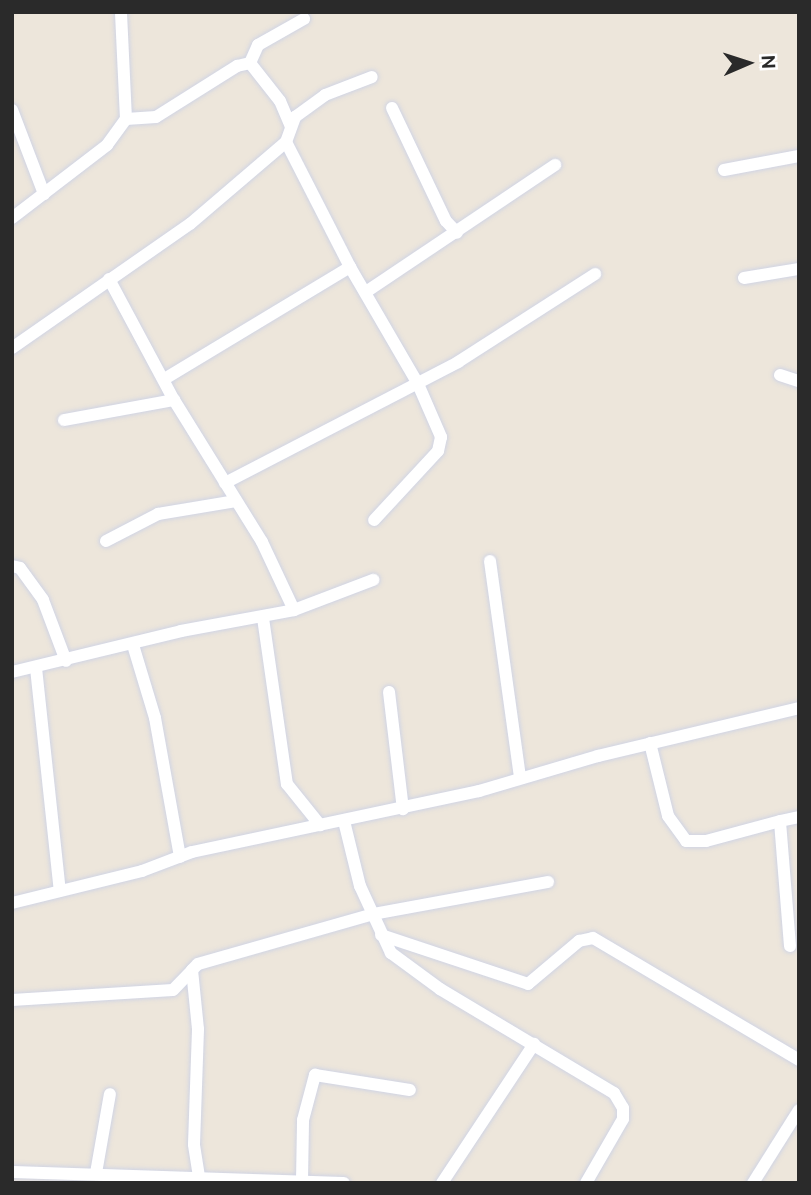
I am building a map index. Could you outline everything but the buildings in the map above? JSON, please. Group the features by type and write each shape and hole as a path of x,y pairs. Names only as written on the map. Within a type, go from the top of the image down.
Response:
{"street":[{"path":"12,218 107,145 126,119 121,12"},
{"path":"250,63 258,45 304,19"},
{"path":"126,119 156,117 237,66 250,63"},
{"path":"250,63 280,101 291,127"},
{"path":"12,348 190,224 286,142 295,117 326,95 372,77"},
{"path":"391,108 446,222 457,233"},
{"path":"12,110 44,194"},
{"path":"286,142 350,267 418,384 441,437 438,452 374,520"},
{"path":"724,170 799,156"},
{"path":"366,292 555,166"},
{"path":"166,379 350,267"},
{"path":"744,278 799,269"},
{"path":"225,483 418,384 595,274"},
{"path":"109,279 147,354 166,379 174,400 236,501 294,610"},
{"path":"780,374 799,381"},
{"path":"64,420 174,400"},
{"path":"106,541 159,514 236,501"},
{"path":"490,561 520,777"},
{"path":"12,566 20,568 43,600 66,661"},
{"path":"12,672 263,618 294,610 373,580"},
{"path":"263,618 287,783 320,825"},
{"path":"133,645 155,718 180,857"},
{"path":"36,668 60,891"},
{"path":"389,692 403,809"},
{"path":"12,903 180,857 403,809 650,743 799,708"},
{"path":"650,743 668,816 686,841 706,841 799,817"},
{"path":"344,821 360,886 381,935 405,966 614,1093 623,1108 617,1135 586,1183"},
{"path":"780,821 790,946"},
{"path":"12,1000 173,990 191,970 209,958 373,914 548,882"},
{"path":"381,935 528,984 535,982 579,941 593,938 799,1060"},
{"path":"191,970 198,1029 198,1180"},
{"path":"442,1183 534,1044"},
{"path":"302,1180 303,1120 315,1075 410,1090"},
{"path":"96,1173 110,1094"},
{"path":"753,1183 799,1110"},
{"path":"17,1175 96,1173 198,1180 302,1180 344,1183"}]}
